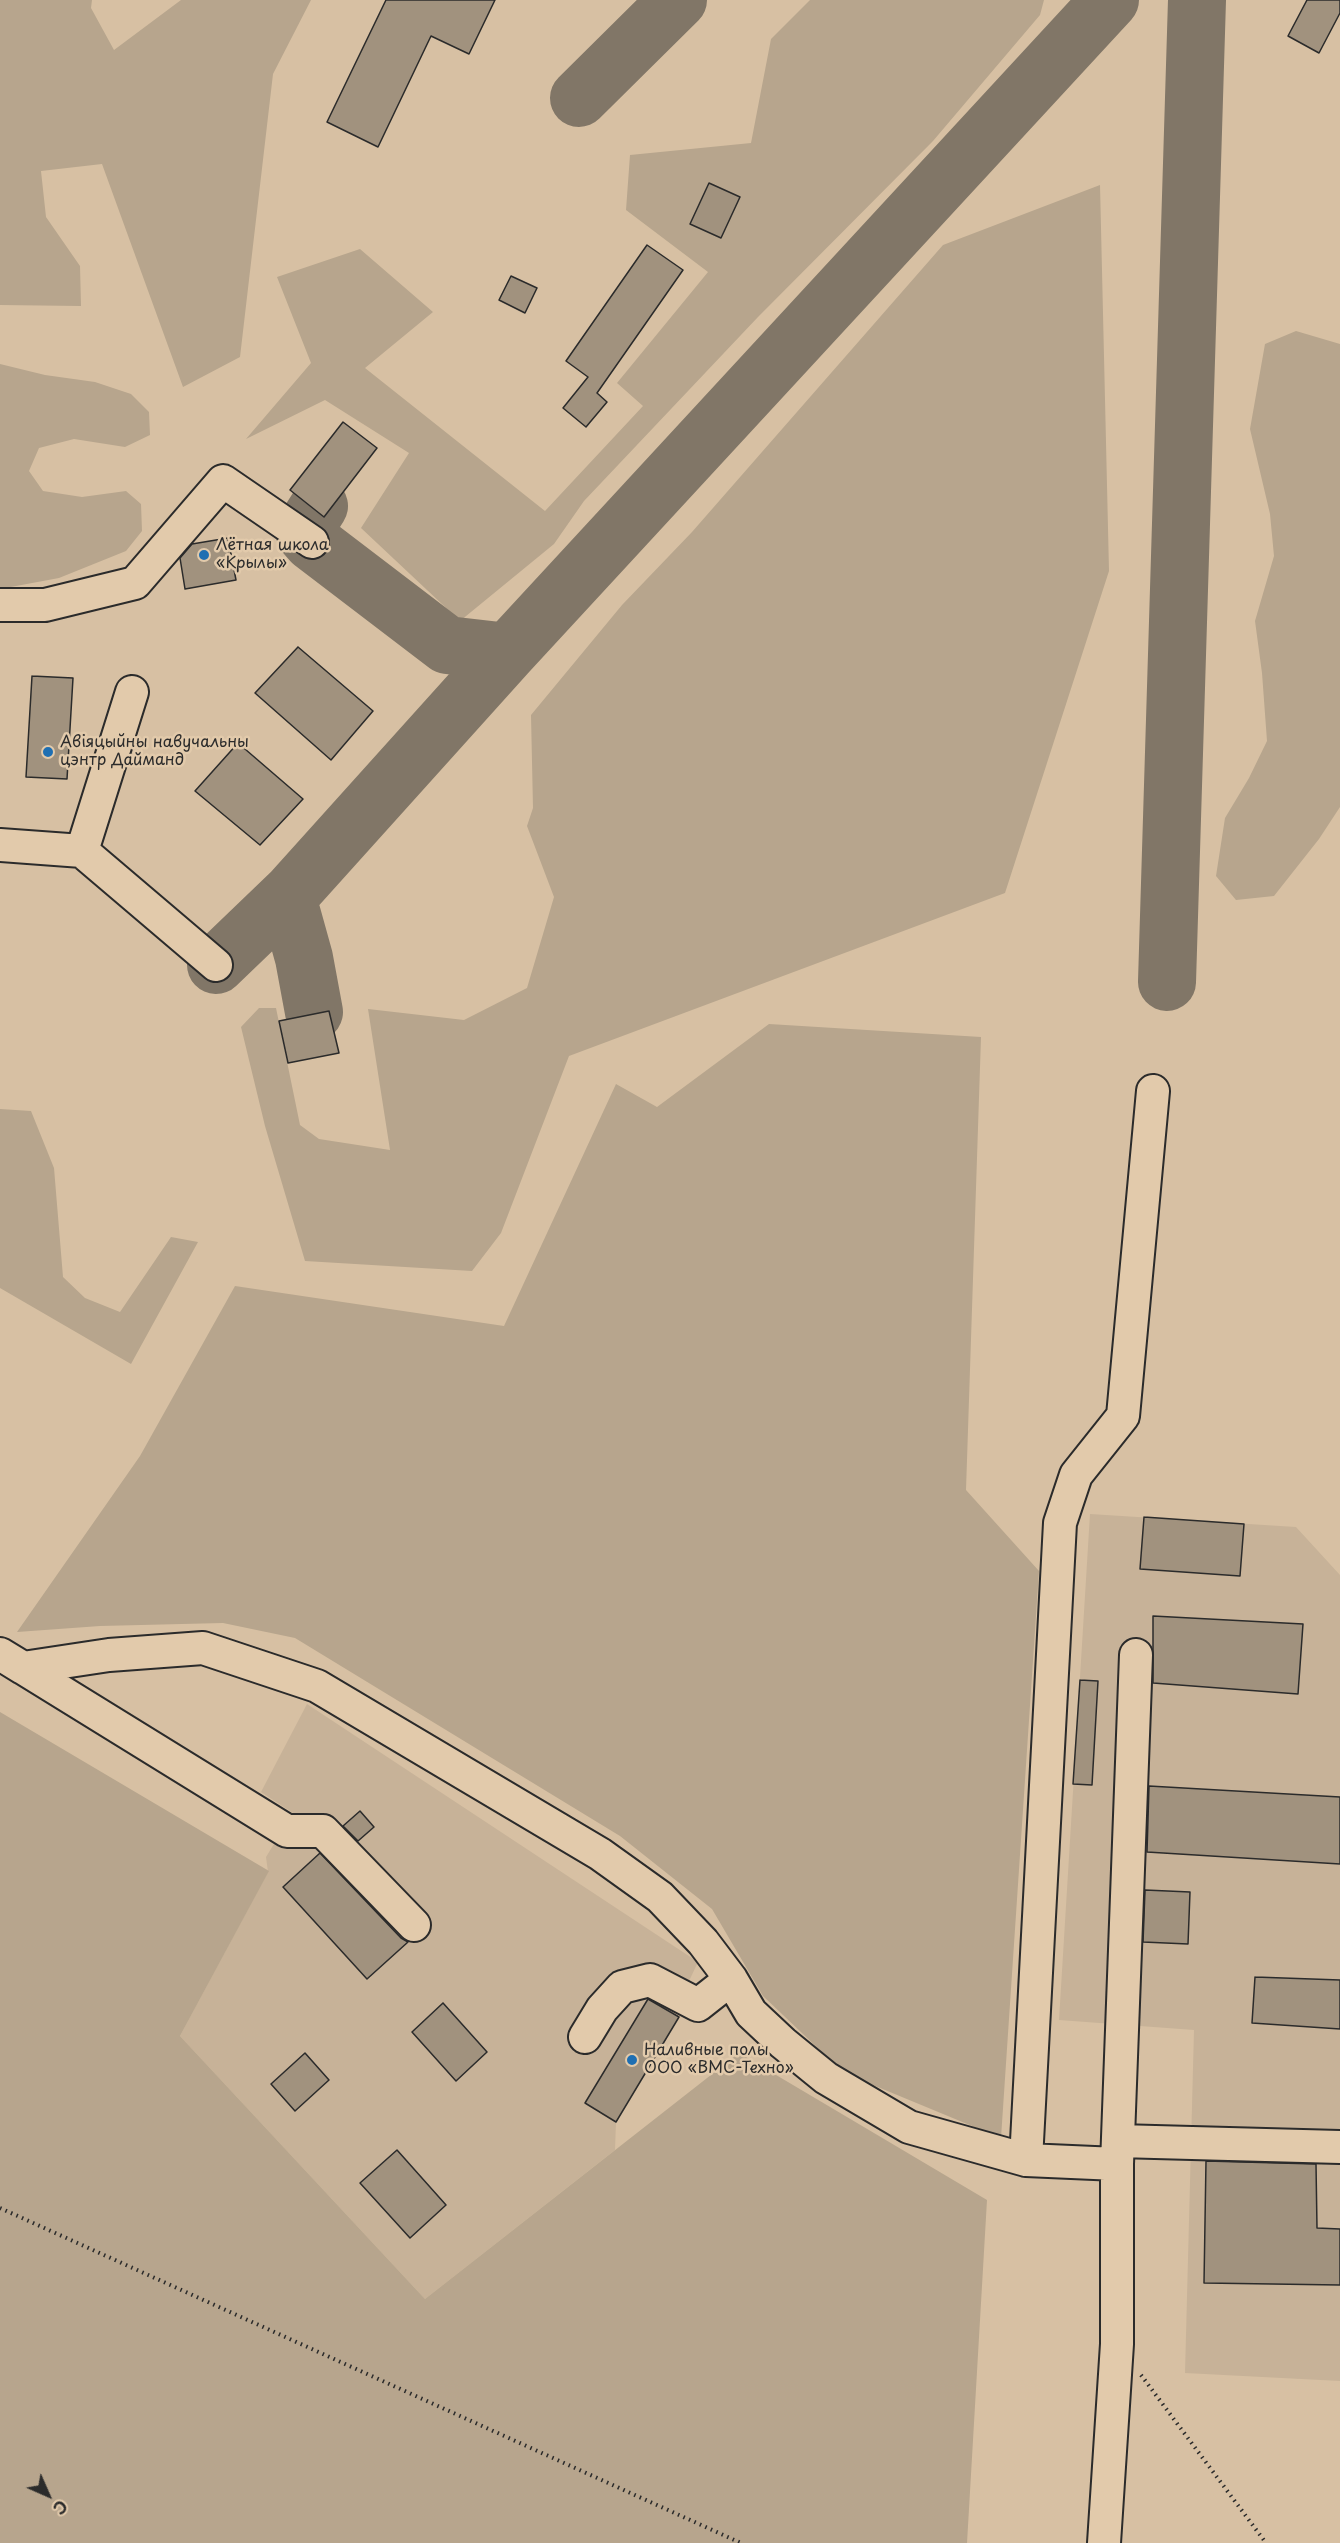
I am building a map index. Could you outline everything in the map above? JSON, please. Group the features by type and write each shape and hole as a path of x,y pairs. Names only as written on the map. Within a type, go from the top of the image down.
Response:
{"street":[{"path":"0,605 45,605 135,583 223,481 312,542"},
{"path":"82,851 132,692"},
{"path":"0,845 82,851 216,965"},
{"path":"1026,2160 1060,1523 1076,1475 1123,1416 1153,1092"},
{"path":"11,1661 203,1648 317,1686 600,1854 660,1897 704,1942 731,1979 751,2013 783,2043 826,2078 909,2127 1026,2160 1118,2153 1340,2147"},
{"path":"1104,2543 1117,2344 1118,2153 1136,1655"},
{"path":"11,1661 287,1831 323,1831 414,1925"},
{"path":"585,2037 602,2009 622,1987 650,1980 698,2005 731,1979"}],"path":[{"path":"0,2208 741,2543"},
{"path":"1117,2344 1220,2478 1266,2543"}],"shaded area":[{"path":"0,0 92,0 91,8 114,50 181,0 311,0 273,74 240,357 183,387 102,164 41,171 46,217 80,266 81,306 0,305"},
{"path":"810,0 1044,0 1040,15 933,141 758,317 584,501 554,544 460,621 361,528 409,453 325,400 246,439 311,363 277,277 360,249 433,312 365,368 545,511 643,406 617,383 708,272 626,210 630,155 751,143 771,39"},
{"path":"1100,185 1109,571 1005,893 569,1056 501,1233 472,1271 305,1261 265,1126 241,1027 259,1008 276,1008 300,1125 319,1139 390,1150 368,1009 464,1020 527,988 554,897 527,826 533,808 531,715 622,605 692,532 943,245"},
{"path":"1296,331 1340,344 1340,807 1319,839 1274,896 1236,900 1216,876 1225,818 1249,778 1267,741 1255,621 1274,556 1270,514 1250,429 1265,344"},
{"path":"0,364 45,375 95,382 131,394 149,412 150,435 125,447 74,439 39,448 29,471 43,491 82,497 126,491 141,504 142,531 126,551 59,578 0,589"},
{"path":"769,1024 981,1037 966,1490 1039,1571 1001,2138 844,2073 763,1996 712,1909 620,1836 295,1638 223,1623 100,1626 17,1632 140,1456 235,1286 504,1326 616,1084 657,1107"},
{"path":"0,1109 31,1111 54,1168 63,1277 85,1298 120,1312 171,1237 198,1242 131,1364 0,1288"},
{"path":"1090,1514 1296,1527 1340,1575 1340,2381 1185,2373 1194,2030 1059,2020"},
{"path":"307,1704 698,1962 674,2013 679,2017 616,2122 615,2150 425,2299 180,2036 268,1872 266,1857 293,1813 261,1792"},
{"path":"0,1712 269,1871 180,2036 425,2299 739,2053 987,2200 967,2543 0,2543"}],"building":[{"path":"386,0 495,0 469,54 431,36 378,147 327,122"},
{"path":"1307,0 1340,0 1340,13 1319,53 1288,36"},
{"path":"709,183 740,197 721,238 690,224"},
{"path":"647,245 683,270 597,393 607,402 586,427 563,408 588,377 566,361"},
{"path":"511,276 537,288 525,313 499,300"},
{"path":"343,422 377,448 324,517 290,490"},
{"path":"228,538 236,580 185,589 180,558 192,544"},
{"path":"298,647 373,711 331,760 255,693"},
{"name":"Авіяцыйны навучальны цэнтр Дайманд","path":"32,676 73,678 67,779 26,777"},
{"path":"238,743 303,799 260,845 195,791"},
{"path":"329,1011 339,1053 288,1063 279,1021"},
{"path":"1144,1517 1244,1524 1240,1576 1140,1569"},
{"path":"1153,1616 1303,1624 1298,1694 1153,1683"},
{"path":"1080,1680 1098,1681 1092,1785 1073,1784"},
{"path":"1149,1786 1340,1797 1340,1864 1147,1852"},
{"path":"360,1811 374,1827 358,1841 343,1826"},
{"path":"320,1853 401,1938 408,1942 367,1979 283,1887"},
{"path":"1145,1890 1190,1892 1188,1944 1143,1942"},
{"path":"1255,1977 1340,1980 1340,2029 1252,2023"},
{"name":"Наливные полы ООО «ВМС-Техно»","path":"648,1999 679,2017 616,2122 585,2103"},
{"path":"443,2003 487,2052 456,2081 412,2032"},
{"path":"305,2053 329,2080 295,2111 271,2084"},
{"path":"397,2150 446,2205 410,2238 360,2183"},
{"path":"1206,2161 1316,2164 1317,2228 1340,2229 1340,2285 1204,2283"}],"taxiway":[{"path":"579,98 678,0"},
{"path":"216,965 292,892 508,652 1110,0"},
{"path":"1167,982 1197,0"},
{"path":"319,506 305,528 305,534 312,542 447,645 508,652"},
{"path":"292,892 289,904 304,958 314,1012"}],"place":[{"name":"Лётная школа «Крылы»","path":"204,555"},
{"name":"Авіяцыйны навучальны цэнтр Дайманд","path":"48,752"},
{"name":"Наливные полы ООО «ВМС-Техно»","path":"632,2060"}]}
